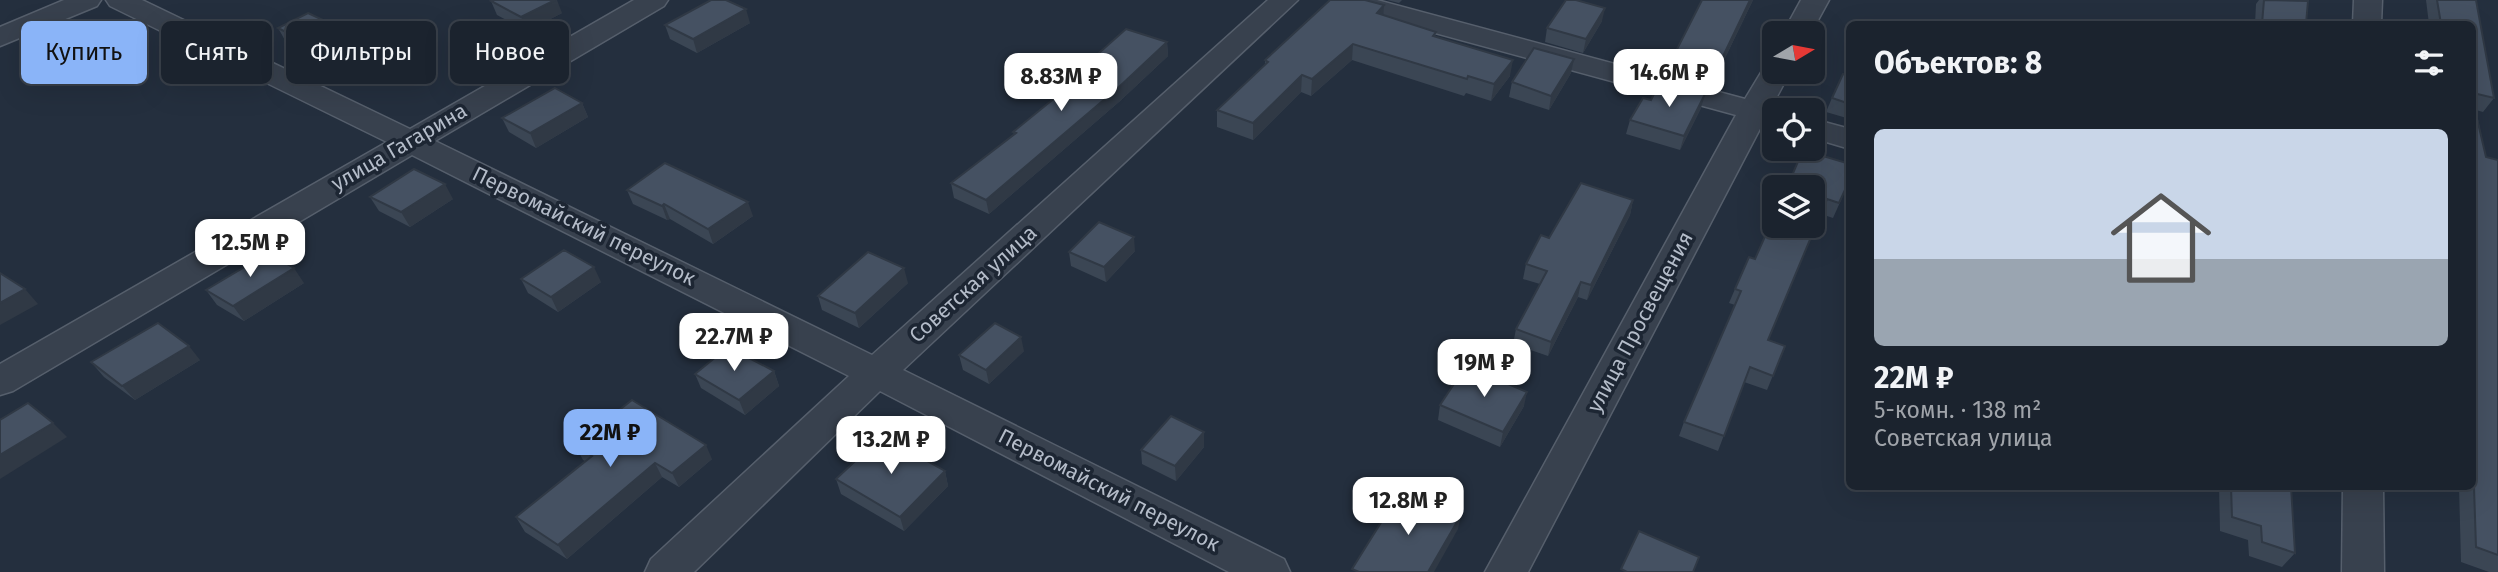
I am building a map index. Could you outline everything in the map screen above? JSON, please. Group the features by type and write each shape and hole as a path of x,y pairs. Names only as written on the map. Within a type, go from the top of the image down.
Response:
{"street":[{"path":"0,37 87,0"},
{"name":"Первомайский переулок","path":"120,0 411,140 877,372 1269,572"},
{"name":"улица Гагарина","path":"0,381 654,0"},
{"name":"Советская улица","path":"666,572 877,372 1284,0"},
{"path":"1346,0 1762,112"},
{"path":"1804,21 1815,0"},
{"path":"2367,21 2368,0"},
{"name":"улица Просвещения","path":"1506,572 1762,117"},
{"path":"1825,132 1846,138"},
{"path":"2363,490 2363,572"}],"building":[{"path":"555,0 521,17 491,1"},
{"path":"711,0 726,0 746,9 693,39 665,25"},
{"path":"1330,0 1365,0 1384,5 1377,13 1436,32 1433,36 1513,60 1494,84 1468,76 1467,79 1353,44 1312,79 1302,75 1253,123 1217,110 1268,62 1265,60"},
{"path":"1566,0 1605,8 1586,39 1547,28"},
{"path":"1702,0 1750,0 1715,73 1671,61"},
{"path":"2264,0 2308,1 2306,21 2262,21"},
{"path":"2437,0 2476,0 2494,98 2476,94 2476,21 2440,21"},
{"path":"308,13 325,21 292,21"},
{"path":"286,24 286,32 278,28"},
{"path":"1126,29 1167,42 1119,87 986,200 951,183 1016,133 1013,132 1088,71 1082,68"},
{"path":"1534,48 1574,59 1551,96 1512,82"},
{"path":"1843,74 1846,75 1846,103 1832,98"},
{"path":"1660,82 1705,94 1684,136 1630,120 1643,98 1651,100"},
{"path":"555,88 582,103 530,133 502,118"},
{"path":"2476,114 2486,157 2498,160 2498,555 2476,547"},
{"path":"1825,157 1846,163 1846,188 1839,203 1827,199 1825,204 1825,175 1792,175 1798,161 1825,161"},
{"path":"665,163 748,202 708,229 664,204 662,206 627,190"},
{"path":"414,169 445,184 401,212 370,197"},
{"path":"1581,183 1633,200 1591,285 1581,282 1551,342 1516,329 1547,271 1526,264 1541,235 1549,238"},
{"path":"1099,222 1134,237 1104,267 1069,252"},
{"path":"1764,238 1811,238 1768,340 1785,346 1773,376 1750,367 1724,436 1684,422 1741,291 1735,289 1749,257 1755,259"},
{"path":"564,250 594,267 551,297 521,279"},
{"path":"868,252 904,268 855,313 818,296"},
{"path":"268,253 294,268 233,306 206,290"},
{"path":"0,273 25,289 0,303"},
{"path":"158,323 189,346 122,386 91,362"},
{"path":"995,323 1021,337 986,370 959,355"},
{"path":"728,347 774,371 739,400 695,374"},
{"path":"1466,366 1527,392 1503,432 1440,405"},
{"path":"632,400 706,445 672,473 655,463 558,545 516,517 592,456 575,445"},
{"path":"28,403 53,423 0,455 0,420"},
{"path":"1171,416 1204,432 1175,466 1141,450"},
{"path":"882,436 945,471 900,517 836,479"},
{"path":"1402,489 1461,515 1428,572 1359,572 1352,569"},
{"path":"2231,490 2291,490 2295,553 2262,542 2261,526 2232,517"},
{"path":"1639,531 1699,557 1693,572 1627,572 1621,569"}]}
